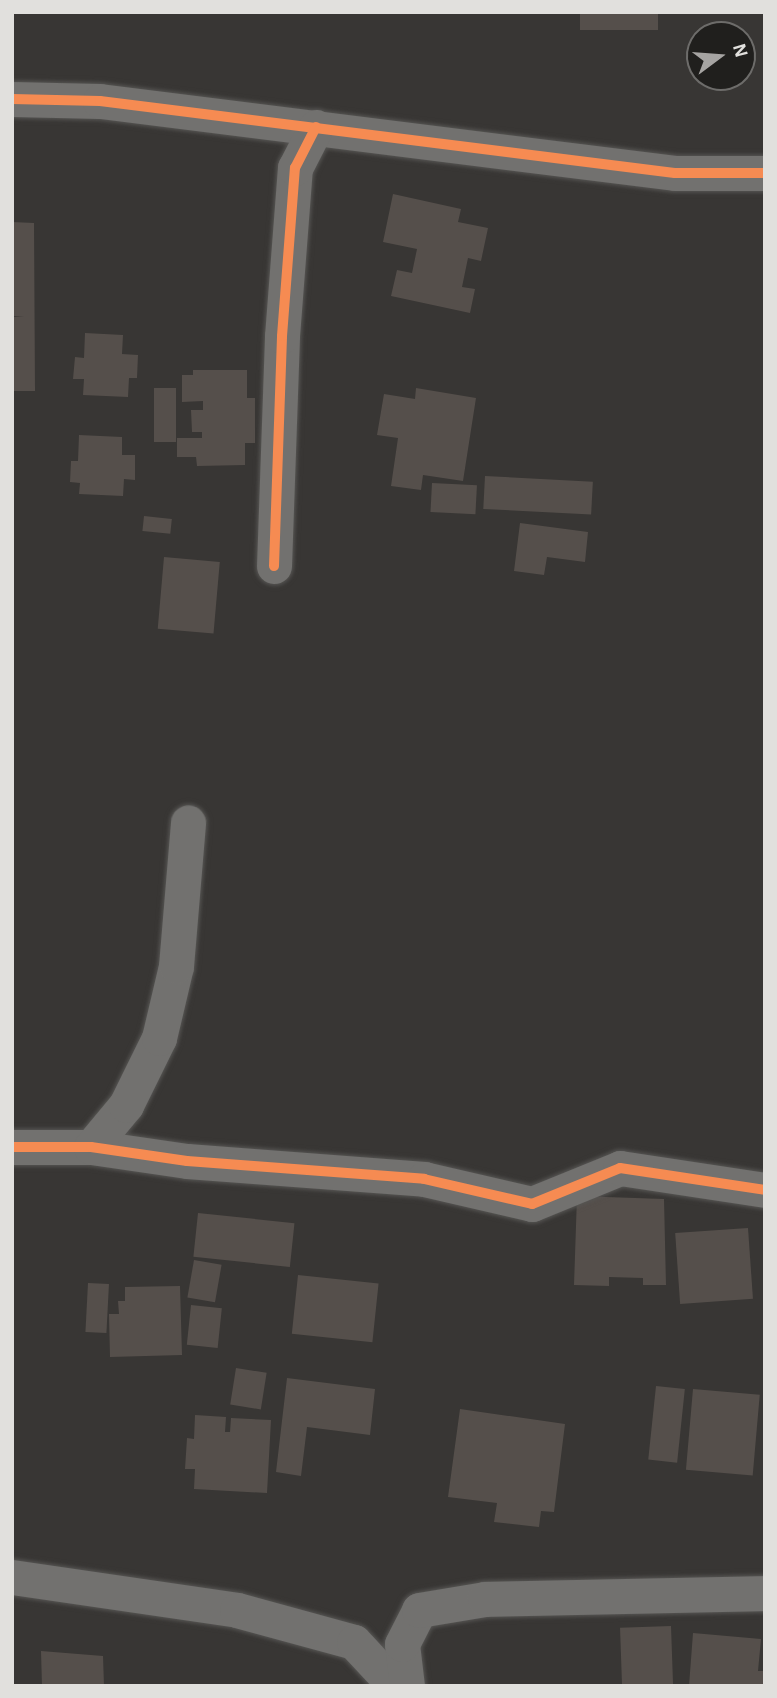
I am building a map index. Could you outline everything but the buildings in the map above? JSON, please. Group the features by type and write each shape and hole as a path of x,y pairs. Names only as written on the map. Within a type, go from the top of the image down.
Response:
{"street":[{"path":"12,99 100,101 179,114 191,111 675,173 765,173"},
{"path":"274,566 295,168 316,127"},
{"path":"91,1147 126,1105 159,1038 176,966 188,823"},
{"path":"12,1147 91,1147 187,1161 424,1179 532,1204 620,1168 765,1190"},
{"path":"12,1577 237,1610 354,1642 395,1686"},
{"path":"407,1686 402,1644 419,1610 485,1598 765,1593"}],"cycle path":[{"path":"12,99 100,101 675,173 765,173"},
{"path":"274,566 282,336 295,168 316,127"},
{"path":"12,1147 91,1147 187,1161 424,1179 532,1204 620,1168 765,1190"}]}
